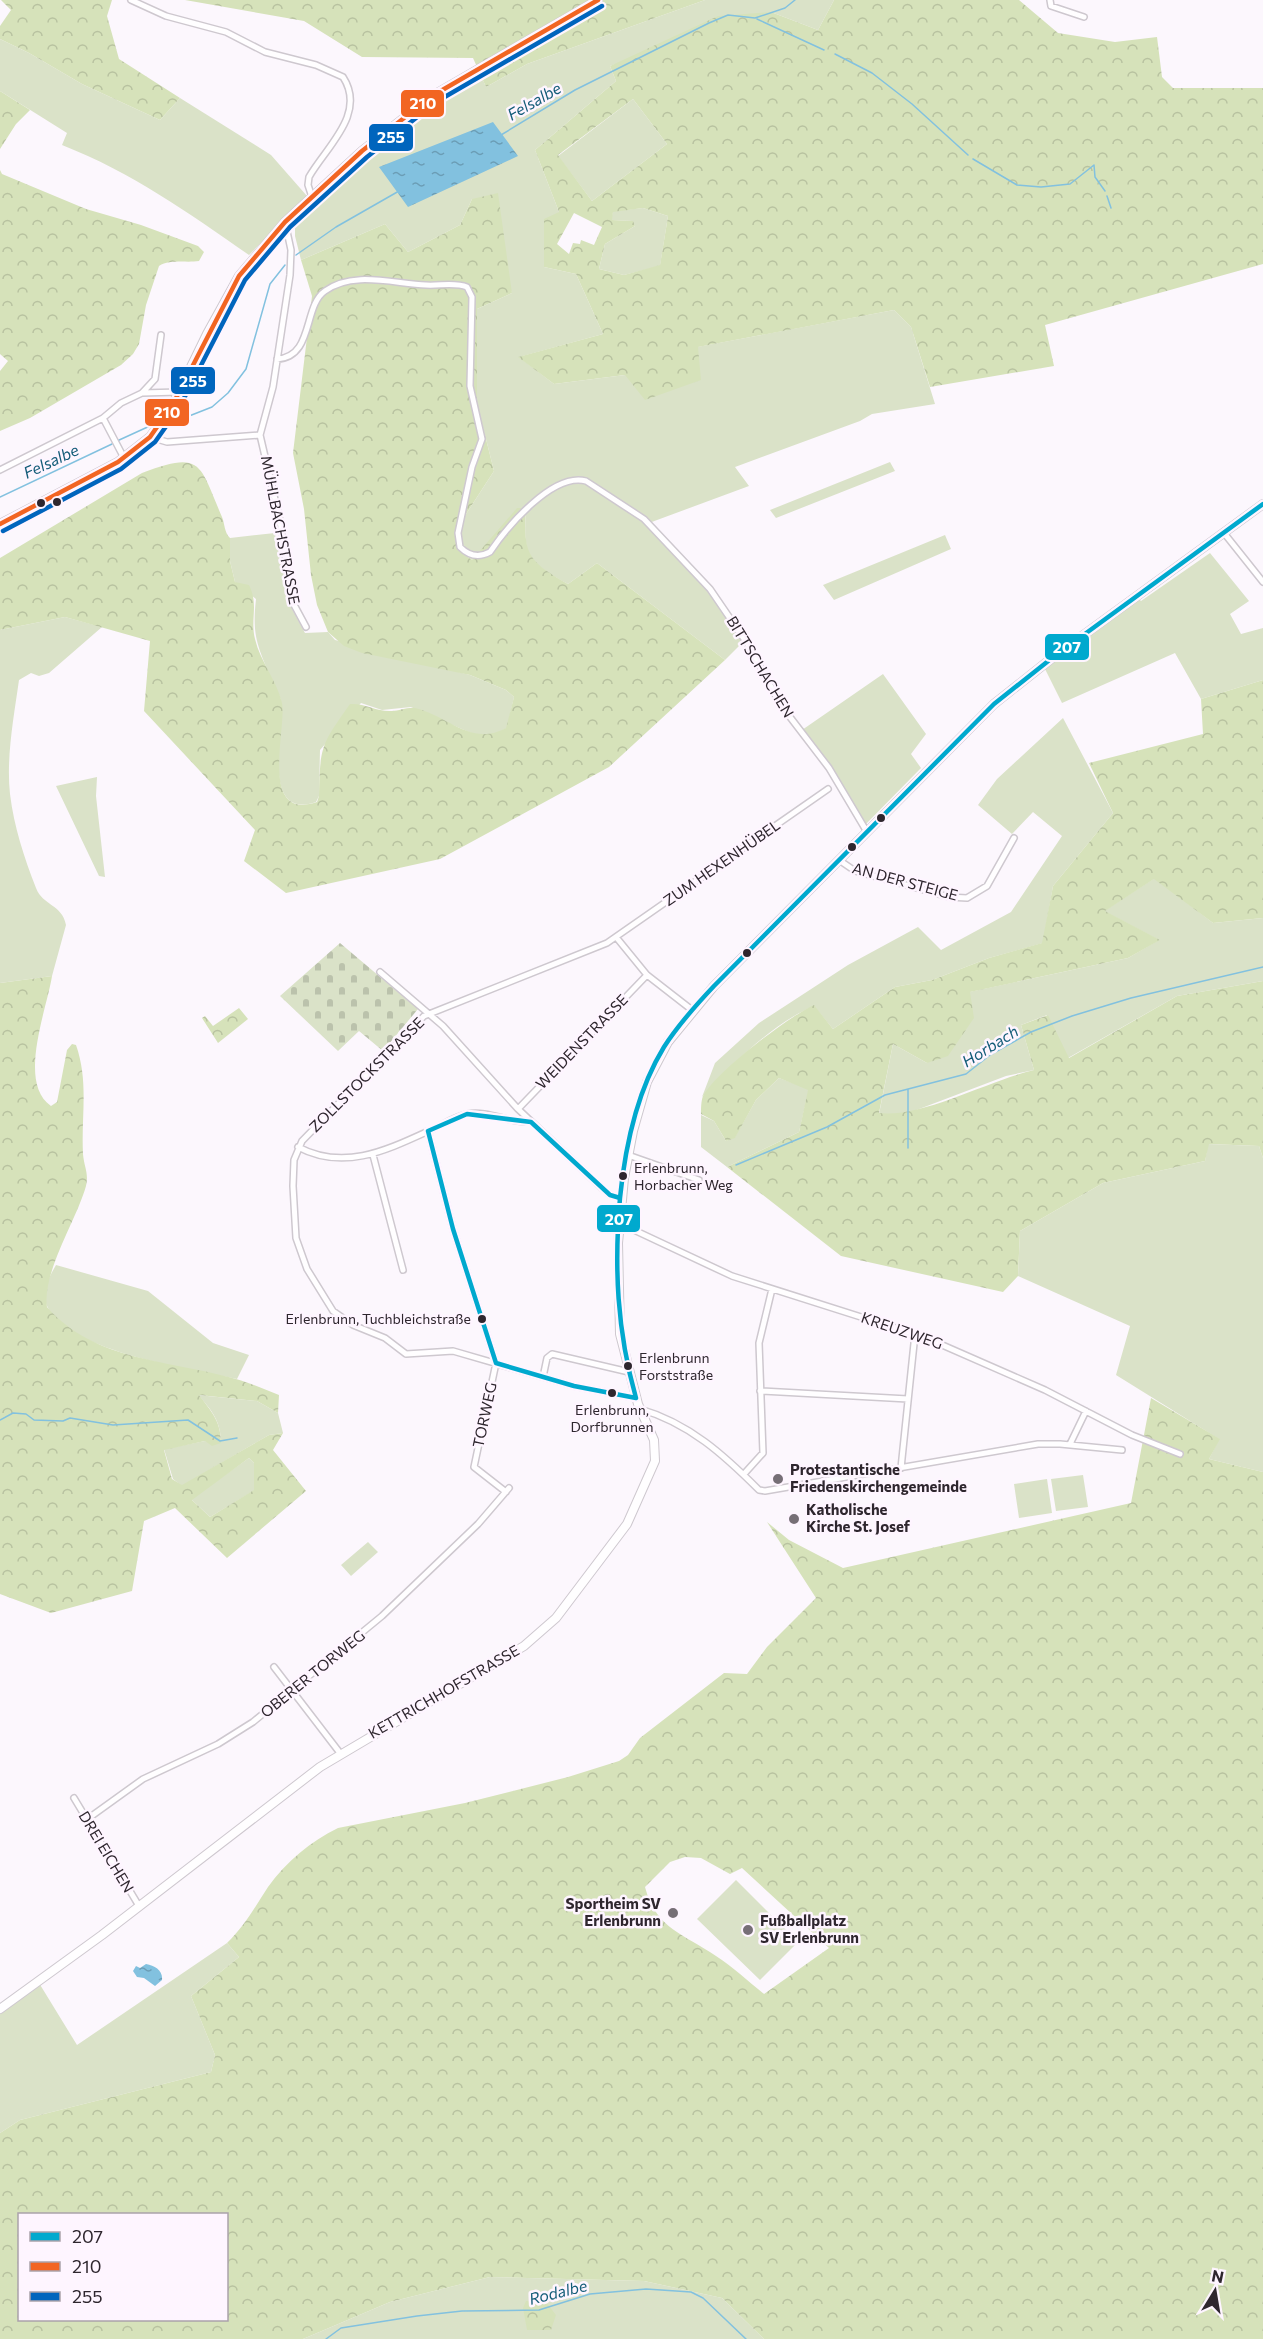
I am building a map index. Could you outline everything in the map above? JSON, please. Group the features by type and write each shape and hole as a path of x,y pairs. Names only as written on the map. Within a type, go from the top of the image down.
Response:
{"street":[{"path":"131,0 166,16 226,33 265,52 316,65 343,76 351,93 348,115 343,127 309,177 308,184 312,197"},
{"path":"0,524 123,458 150,437 169,412 232,286 285,222 384,132 432,96 597,0"},
{"path":"1050,0 1051,6 1056,9 1084,17"},
{"path":"260,435 270,400 291,269 290,239 285,222"},
{"name":"BITTSCHACHEN","path":"277,359 287,358 295,351 320,295 330,288 351,282 383,280 467,287 472,297 470,386 482,439 458,533 460,547 467,554 484,556 528,509 557,486 576,479 586,482 644,519 689,563 734,621 780,704 829,768 867,832"},
{"path":"0,470 103,418 121,403 142,393 155,379 161,336"},
{"path":"142,393 179,392"},
{"path":"103,418 123,458"},
{"name":"MÜHLBACHSTRASSE","path":"150,437 167,442 260,435 280,521 292,601 306,627"},
{"name":"KETTRICHHOFSTRASSE","path":"0,2009 340,1753 524,1646 556,1618 627,1524 653,1467 656,1445 639,1408 619,1322 619,1223 628,1155 638,1111 655,1065 692,1010 1006,694 1263,504"},
{"path":"1224,533 1263,582"},
{"name":"ZUM HEXENHÜBEL","path":"616,937 828,789"},
{"name":"AN DER STEIGE","path":"839,860 855,871 962,898 975,895 987,886 1014,838"},
{"path":"616,937 647,975 692,1010"},
{"name":"ZOLLSTOCKSTRASSE","path":"298,1147 429,1013 616,937"},
{"path":"380,972 429,1013 531,1122 610,1195 621,1198"},
{"name":"WEIDENSTRASSE","path":"518,1109 583,1038 647,975"},
{"path":"531,1122 467,1114 373,1155 333,1158 298,1147 293,1169 299,1250 307,1269 333,1311 353,1324 385,1338 406,1354 453,1351 543,1377 636,1398"},
{"path":"428,1131 455,1238 496,1363"},
{"path":"373,1155 403,1270"},
{"path":"628,1155 699,1180"},
{"name":"KREUZWEG","path":"619,1223 704,1264 772,1289 915,1334 1086,1410 1126,1432 1180,1454"},
{"path":"744,1474 763,1453 760,1334 772,1289"},
{"path":"901,1468 915,1334"},
{"path":"543,1377 547,1358 552,1354 629,1372"},
{"name":"TORWEG","path":"496,1363 474,1467 507,1490"},
{"path":"760,1391 908,1399"},
{"path":"639,1408 669,1420 702,1438 759,1490 770,1491 1024,1446 1070,1444 1122,1450"},
{"path":"1070,1444 1086,1410"},
{"name":"OBERER TORWEG","path":"87,1820 143,1779 233,1736 291,1691 354,1641 447,1556 507,1490"},
{"path":"274,1667 340,1753"},
{"name":"DREI EICHEN","path":"74,1798 139,1906"}],"green space":[{"path":"1,0 112,0 107,16 119,59 180,98 160,120 82,84 0,39 0,26 11,10"},
{"path":"185,0 705,0 527,64 486,87 473,58 362,57 304,21"},
{"path":"705,0 834,0 818,30 771,12 610,66 616,81 535,150 559,212 544,267 576,274 603,334 519,357 554,384 625,375 697,347 894,310 911,327 935,404 872,414 860,421 735,467 749,486 649,523 689,563 745,640 725,660 597,563 568,584 536,563 527,548 526,509 472,560 457,549 457,528 494,471 477,403 477,309 512,293 472,199 460,225 408,252 385,224 301,260 295,236 295,220 339,180 407,123 480,73 486,87 527,64"},
{"path":"834,0 1019,0 1058,33 1115,42 1157,37 1162,77 1173,88 1263,88 1263,264 1045,325 1054,366 930,387 911,327 894,310 698,347 701,380 645,400 625,375 554,384 518,357 603,334 576,274 544,267 544,219 559,212 535,150 616,81 610,66 718,16 771,12 818,30","holes":["633,99 667,144 592,201 558,155","643,208 668,216 660,265 624,275 599,269 605,244 635,226 633,221 612,220 613,212","574,213 602,227 594,245 581,240 580,244 573,243 569,254 557,244"]},
{"path":"0,39 82,84 160,120 180,98 271,155 307,196 249,255 136,181 62,145 67,133 0,91"},
{"path":"0,91 30,110 16,124 0,149"},
{"path":"633,99 667,144 592,201 558,156"},
{"path":"0,170 2,174 86,209 141,225 198,246 204,252 199,261 173,262 159,266 146,305 139,344 133,354 121,365 30,418 0,431 0,371 8,361 0,354"},
{"path":"498,193 512,293 477,309 477,403 494,471 457,528 457,549 472,560 517,508 526,508 527,547 536,562 544,569 568,584 597,563 725,660 609,767 440,859 286,893 244,861 255,830 144,711 150,641 65,617 0,630 0,558 142,473 162,466 188,463 196,466 203,474 222,517 230,538 230,561 235,582 249,585 252,592 255,639 282,703 279,769 281,786 287,798 299,805 317,802 324,747 350,704 387,711 415,708 460,728 482,734 506,728 514,697 506,690 470,675 362,653 344,646 328,632 317,605 311,575 304,509 293,453 312,296 301,260 385,224 408,252 460,225 472,199"},
{"path":"643,208 668,216 660,266 624,275 599,269 605,244 635,226 632,221 611,220 613,211"},
{"path":"890,462 895,471 776,518 770,510"},
{"path":"275,533 290,605 305,633 328,632 335,640 470,675 506,690 514,697 507,728 494,735 478,736 411,707 382,710 361,703 320,750 319,796 316,802 299,804 287,798 281,786 279,770 281,700 257,640 256,599 235,582 230,561 230,538"},
{"path":"945,535 951,549 834,600 823,585"},
{"path":"1210,553 1249,601 1230,614 1241,634 1263,628 1263,680 1201,699 1175,653 1062,703 1045,669 1139,599 1141,601"},
{"path":"65,617 102,627 49,673 39,676 31,673 19,680 11,737 9,780 17,830 36,888 43,898 61,913 66,925 52,976 0,983 0,630"},
{"path":"883,674 926,734 911,754 921,768 866,824 830,766 802,730"},
{"path":"1263,680 1263,918 1213,923 1154,879 1105,911 1160,940 1128,958 970,992 974,1018 948,1056 927,1063 893,1044 879,1113 915,1110 1034,1070 1021,1025 1048,1015 1069,1058 1177,996 1263,981 1263,1158 1259,1146 1209,1144 1205,1161 1103,1183 1020,1231 1018,1276 1003,1292 841,1256 727,1167 799,1132 808,1090 779,1078 756,1100 735,1138 726,1141 714,1121 701,1114 701,1103 711,1085 737,1059 771,1032 814,1005 833,1029 895,987 932,980 989,958 1042,943 1053,886 1113,813 1089,763 1203,734 1201,699"},
{"path":"1063,718 1113,813 1053,886 1043,943 989,958 932,980 895,987 833,1029 814,1006 783,1023 754,1045 702,1097 715,1063 759,1023 848,965 918,927 941,950 1011,912 1062,836 1033,812 1012,834 978,805 997,779"},
{"path":"97,777 96,796 105,877 99,876 56,786"},
{"path":"1155,878 1213,923 1263,918 1263,981 1177,996 1068,1058 1047,1015 1021,1025 1034,1070 1006,1076 906,1114 879,1114 893,1044 927,1063 969,992 1128,958 1159,940 1104,911"},
{"path":"340,943 418,1009 383,1051 359,1031 338,1051 280,996"},
{"path":"52,976 35,1063 36,1081 41,1095 51,1106 57,1102 67,1050 72,1044 76,1045 82,1072 83,1154 87,1181 55,1263 47,1293 47,1307 66,1325 88,1339 111,1349 236,1379 279,1395 278,1413 257,1401 199,1395 217,1422 221,1443 212,1446 205,1441 164,1450 172,1479 182,1485 269,1435 283,1433 273,1450 306,1491 227,1558 175,1508 144,1521 132,1591 51,1613 0,1594 0,983","holes":["249,1458 254,1463 254,1490 210,1517 192,1500"]},
{"path":"239,1008 248,1019 218,1043 202,1018 205,1016 213,1026"},
{"path":"779,1078 809,1089 799,1132 727,1167 701,1147 701,1115 714,1121 726,1141 735,1137 756,1100"},
{"path":"1208,1144 1259,1146 1263,1158 1263,1472 1209,1459 1219,1439 1116,1375 1130,1326 1018,1276 1020,1231 1103,1183 1205,1161"},
{"path":"56,1265 148,1291 213,1343 249,1355 237,1379 163,1364 106,1347 81,1336 61,1323 46,1303 46,1286"},
{"path":"198,1395 257,1401 278,1413 283,1433 269,1435 182,1486 173,1479 164,1449 205,1441 221,1443 215,1417"},
{"path":"1151,1398 1220,1439 1209,1459 1263,1472 1263,2339 764,2339 722,2298 644,2281 490,2277 390,2302 303,2339 0,2339 0,2133 20,2120 211,2072 215,2055 191,1996 239,1957 227,1943 244,1924 275,1878 291,1861 309,1846 338,1828 465,1803 568,1777 619,1761 628,1755 640,1738 724,1673 747,1674 767,1647 816,1598 767,1522 789,1540 843,1568 1131,1503","holes":["685,1857 701,1858 730,1874 742,1868 829,1948 764,1994 722,1960 673,1929 656,1912 650,1901 645,1887 670,1862"]},
{"path":"249,1458 254,1463 255,1490 210,1517 191,1499"},
{"path":"1083,1475 1088,1507 1056,1511 1051,1479"},
{"path":"1047,1479 1052,1513 1019,1518 1014,1484"},
{"path":"368,1542 378,1552 351,1576 341,1565"},
{"name":"Fußballplatz SV Erlenbrunn","path":"736,1880 798,1942 760,1980 697,1919"},
{"path":"227,1943 239,1957 191,1996 215,2055 211,2072 20,2120 0,2133 0,2010 39,1983 77,2045"},
{"path":"490,2277 644,2281 722,2298 764,2339 303,2339 390,2302"},
{"path":"526,2301 546,2302 556,2315 551,2330 527,2330 523,2308"}],"water":[{"path":"493,122 518,156 408,207 379,167"},
{"path":"146,1964 160,1971 162,1980 155,1986 144,1978 137,1977 133,1971 136,1966 140,1968"}],"waterway":[{"name":"Felsalbe","path":"501,135 575,90 709,23 728,15 755,18 785,8 795,0"},
{"path":"757,19 824,50"},
{"path":"835,54 872,73 912,104 968,155"},
{"path":"973,159 1017,185 1041,187 1070,184 1094,165 1095,177 1105,191"},
{"name":"Felsalbe","path":"296,255 336,227 399,191"},
{"path":"1107,196 1111,208"},
{"name":"Felsalbe","path":"184,418 212,407 228,393 246,369 270,284 285,265"},
{"name":"Felsalbe","path":"117,441 152,425"},
{"name":"Felsalbe","path":"0,497 112,444"},
{"name":"Horbach","path":"736,1165 827,1127 885,1095 966,1074 990,1055 1031,1032 1072,1016 1131,998 1263,967"},
{"path":"908,1089 908,1148"},
{"path":"0,1420 13,1413 26,1414 34,1420 63,1421 70,1418 113,1425 188,1420 220,1441 237,1438"},
{"name":"Rodalbe","path":"326,2339 341,2328 417,2316 462,2311 539,2310 590,2294 646,2289 691,2292 703,2298 746,2339"}],"transit line":[{"name":"210","path":"0,524 118,462 150,437 173,404 239,276 285,222 362,151 432,96 598,0"},
{"name":"255","path":"3,531 121,469 155,442 179,408 245,280 290,227 367,157 436,102 602,6"},
{"name":"207","path":"620,1198 629,1139 646,1082 669,1039 707,993 994,704 1052,658 1263,504"},
{"name":"207","path":"467,1114 531,1122 610,1195 620,1198 617,1274 621,1323 636,1398 574,1386 496,1363 453,1229 428,1131 467,1114"}],"place":[{"name":"Erlenbrunn, Horbacher Weg","path":"623,1176"},
{"name":"Erlenbrunn, Tuchbleichstraße","path":"482,1319"},
{"name":"Erlenbrunn Forststraße","path":"628,1366"},
{"name":"Erlenbrunn, Dorfbrunnen","path":"612,1393"},
{"name":"Protestantische Friedenskirchengemeinde","path":"778,1479"},
{"name":"Katholische Kirche St. Josef","path":"794,1519"},
{"name":"Sportheim SV Erlenbrunn","path":"673,1913"},
{"name":"Fußballplatz SV Erlenbrunn","path":"748,1930"}]}
